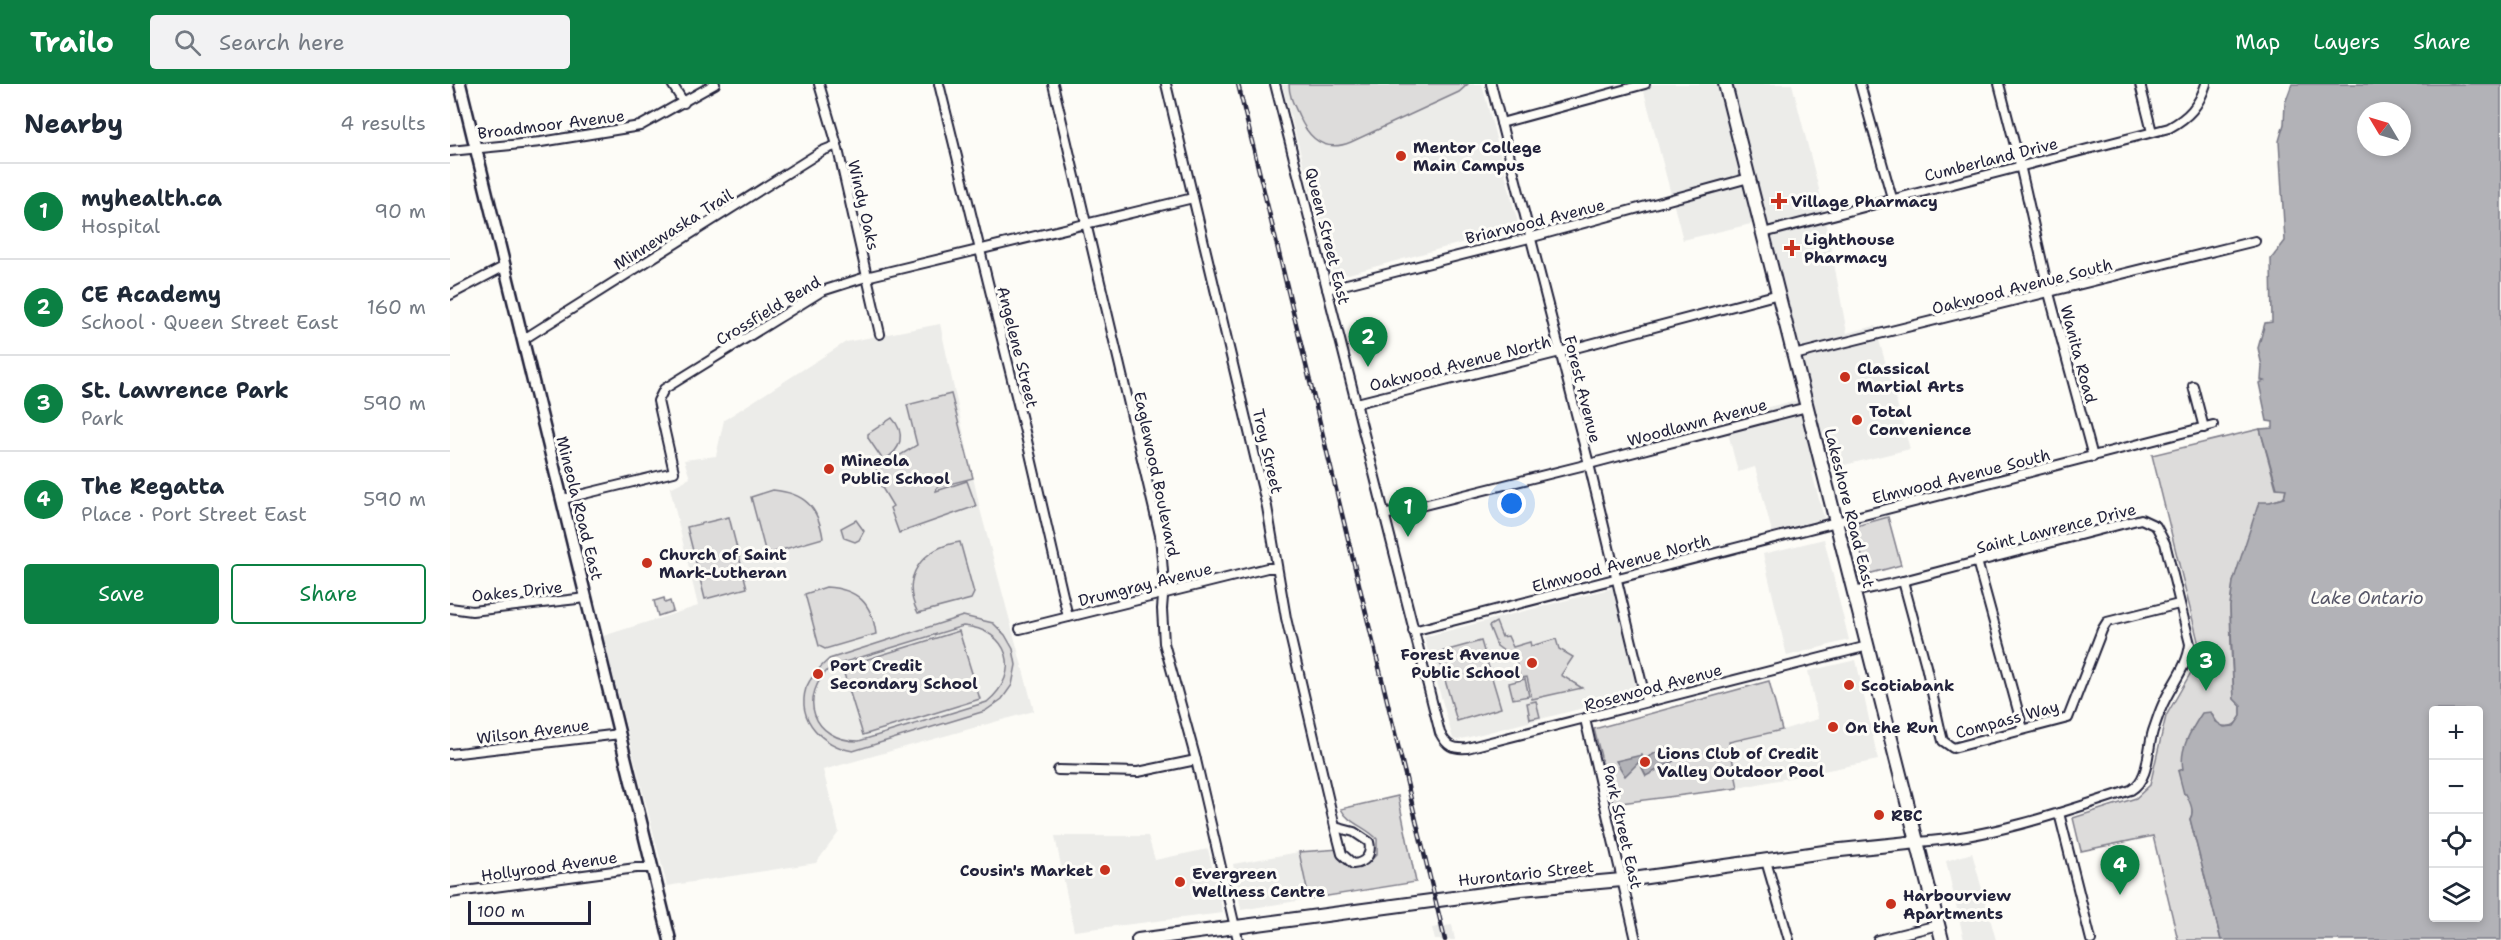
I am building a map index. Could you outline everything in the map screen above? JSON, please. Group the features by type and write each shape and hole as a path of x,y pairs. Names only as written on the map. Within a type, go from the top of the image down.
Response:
{"main road":[{"name":"Lakeshore Road East","path":"1725,84 1942,940"},
{"name":"Hurontario Street","path":"1138,940 1237,934 1521,889 1622,880 1918,842"}],"street":[{"name":"Mineola Road East","path":"460,84 670,940"},
{"path":"672,84 684,103"},
{"name":"Broadmoor Avenue","path":"450,151 541,142 640,126 715,84"},
{"name":"Windy Oaks","path":"819,84 837,145 880,334"},
{"name":"Angelene Street","path":"939,84 1068,617"},
{"name":"Eaglewood Boulevard","path":"1053,84 1160,535 1164,643 1196,760 1237,934"},
{"name":"Troy Street","path":"1166,84 1267,507 1286,618 1335,827 1342,854 1353,864 1360,863 1367,858 1371,850 1369,842 1354,832 1335,827"},
{"name":"Queen Street East","path":"1275,84 1413,631 1440,733 1445,743"},
{"name":"Forest Avenue","path":"1491,84 1589,464 1646,701"},
{"path":"1500,123 1645,84"},
{"path":"1860,84 1892,198"},
{"name":"Wanita Road","path":"1999,84 2049,293 2092,457"},
{"path":"2139,84 2152,132"},
{"name":"Cumberland Drive","path":"1763,233 2169,128 2187,116 2201,99 2206,84"},
{"name":"Minnewaska Trail","path":"524,339 822,151 837,145"},
{"name":"Briarwood Avenue","path":"1327,289 1530,238 1749,178"},
{"name":"Crossfield Bend","path":"562,499 674,472 658,402 664,389 822,291 866,277 1194,198"},
{"name":"Oakwood Avenue South","path":"1794,355 2255,241"},
{"path":"450,295 505,266"},
{"name":"Oakwood Avenue North","path":"1357,403 1779,294"},
{"path":"2193,386 2204,428"},
{"name":"Woodlawn Avenue","path":"1384,515 1807,407"},
{"name":"Elmwood Avenue South","path":"1836,522 2213,425"},
{"name":"Saint Lawrence Drive","path":"1854,592 2141,519 2156,526 2165,543 2190,644 2189,656 2164,701 2149,744 2145,771 2139,785 2059,813 1964,837 1918,842"},
{"name":"Elmwood Avenue North","path":"1413,631 1836,522"},
{"path":"1977,561 2023,729"},
{"name":"Drumgray Avenue","path":"1020,629 1277,567"},
{"name":"Compass Way","path":"1903,581 1943,741 1953,748 2068,718 2107,622 2179,604"},
{"name":"Oakes Drive","path":"450,608 472,611 586,598"},
{"name":"Rosewood Avenue","path":"1445,743 1453,748 1467,748 1868,646"},
{"name":"Park Street East","path":"1585,719 1636,940"},
{"name":"Wilson Avenue","path":"450,754 620,734"},
{"path":"1058,770 1138,772 1196,760"},
{"path":"2059,813 2091,940"},
{"path":"1766,861 1789,940"},
{"name":"Hollyrood Avenue","path":"450,893 636,868 652,868"},
{"path":"1878,940 1938,925"}],"shaded area":[{"name":"Mentor College Main Campus","path":"1282,84 1482,84 1519,227 1334,278"},
{"path":"1289,84 1468,84 1459,92 1351,142 1333,146 1319,142 1303,124 1292,100"},
{"path":"1642,84 1792,84 1823,205 1847,333 1875,326 1910,449 1812,473 1824,518 1772,532 1755,467 1738,472 1724,417 1812,397 1768,220 1683,240"},
{"name":"Port Credit Secondary School","path":"940,324 980,509 1034,711 823,770 839,832 816,863 667,886 603,636 698,606 670,488 690,478 684,460 716,456 724,420 846,342"},
{"path":"951,394 973,478 937,487 936,491 967,481 976,506 899,533 890,508 893,506 875,476 876,470 917,445 907,405"},
{"path":"892,418 899,430 900,441 894,452 883,460 868,438 868,434"},
{"path":"2260,429 2276,488 2286,488 2284,498 2270,502 2233,582 2230,607 2234,699 2241,706 2241,716 2235,724 2226,726 2219,725 2213,716 2183,770 2184,783 2192,808 2190,819 2221,940 2178,940 2153,836 2081,851 2073,818 2136,798 2150,785 2166,716 2198,660 2199,645 2152,455"},
{"path":"773,490 793,494 808,503 817,517 823,538 771,553 765,550 751,497"},
{"path":"729,517 747,588 705,599 687,527"},
{"path":"1888,517 1901,565 1868,574 1864,567 1856,526"},
{"path":"856,520 864,531 859,540 855,542 844,538 841,528"},
{"path":"1824,539 1849,640 1787,656 1763,554"},
{"path":"960,542 974,593 971,599 918,613 911,587 918,566 935,550"},
{"path":"826,587 847,591 862,600 871,614 876,634 825,649 819,646 805,594"},
{"name":"Forest Avenue Public School","path":"1613,588 1640,689 1638,694 1458,740 1453,739 1424,637"},
{"path":"664,598 665,603 670,601 673,611 658,616 654,601"},
{"path":"963,616 993,623 1005,635 1013,649 1016,665 1012,685 1002,699 985,711 853,751 832,744 823,738 809,721 805,711 806,688 816,672 829,659","holes":["963,626 979,629 991,635 1006,654 1005,678 998,691 987,702 859,741 843,739 830,734 815,715 813,703 815,690 821,678 832,666"]},
{"path":"1496,622 1502,637 1508,636 1513,647 1530,642 1531,646 1556,639 1559,649 1573,657 1561,675 1582,688 1532,699 1527,677 1520,678 1515,659 1497,646 1489,626"},
{"path":"959,631 980,699 863,735 842,667"},
{"path":"1481,641 1501,708 1457,721 1437,653"},
{"path":"1856,660 1878,760 1738,788 1729,742 1818,719 1808,671"},
{"path":"1525,679 1529,696 1513,699 1509,683"},
{"path":"1769,681 1782,730 1729,742 1738,788 1613,804 1594,729"},
{"path":"1536,701 1540,717 1530,719 1527,703"},
{"path":"1398,796 1416,882 1309,899 1299,852 1340,849 1353,865 1367,864 1377,854 1377,839 1348,818 1341,809"},
{"path":"1055,836 1148,836 1155,860 1208,849 1223,913 1074,931"},
{"path":"1299,852 1309,899 1241,910 1233,864"},
{"path":"1972,853 1996,940 1964,940 1946,861"},
{"path":"1452,925 1455,940 1435,940 1432,928"}],"water":[{"name":"Lake Ontario","path":"2292,84 2501,84 2501,940 2221,940 2190,819 2191,807 2184,794 2178,771 2183,769 2184,747 2202,713 2211,712 2215,721 2224,727 2234,726 2241,716 2241,706 2234,699 2230,607 2233,582 2259,502 2284,498 2286,489 2277,488 2260,429 2273,428 2273,422 2267,421 2259,383 2264,381 2261,380 2262,366 2258,348 2265,323 2272,322 2271,259 2285,241 2279,141 2284,124 2285,103"},
{"name":"Lions Club of Credit Valley Outdoor Pool","path":"1666,747 1674,761 1646,776 1639,762 1625,776 1616,761 1642,755 1643,760"}],"railway":[{"path":"1238,84 1445,940"}],"place":[{"name":"Mentor College Main Campus","path":"1401,156"},
{"name":"Village Pharmacy","path":"1779,201"},
{"name":"Lighthouse Pharmacy","path":"1792,248"},
{"name":"CE Academy","path":"1368,367"},
{"name":"Classical Martial Arts","path":"1845,377"},
{"name":"Total Convenience","path":"1857,420"},
{"name":"Mineola Public School","path":"829,469"},
{"name":"myhealth.ca","path":"1408,537"},
{"name":"Church of Saint Mark-Lutheran","path":"647,563"},
{"name":"Forest Avenue Public School","path":"1532,663"},
{"name":"Port Credit Secondary School","path":"818,674"},
{"name":"Scotiabank","path":"1849,685"},
{"name":"St. Lawrence Park","path":"2206,691"},
{"name":"On the Run","path":"1833,727"},
{"name":"Lions Club of Credit Valley Outdoor Pool","path":"1645,762"},
{"name":"RBC","path":"1879,815"},
{"name":"Cousin's Market","path":"1105,870"},
{"name":"Evergreen Wellness Centre","path":"1180,882"},
{"name":"The Regatta","path":"2120,895"},
{"name":"Harbourview Apartments","path":"1891,904"}]}
